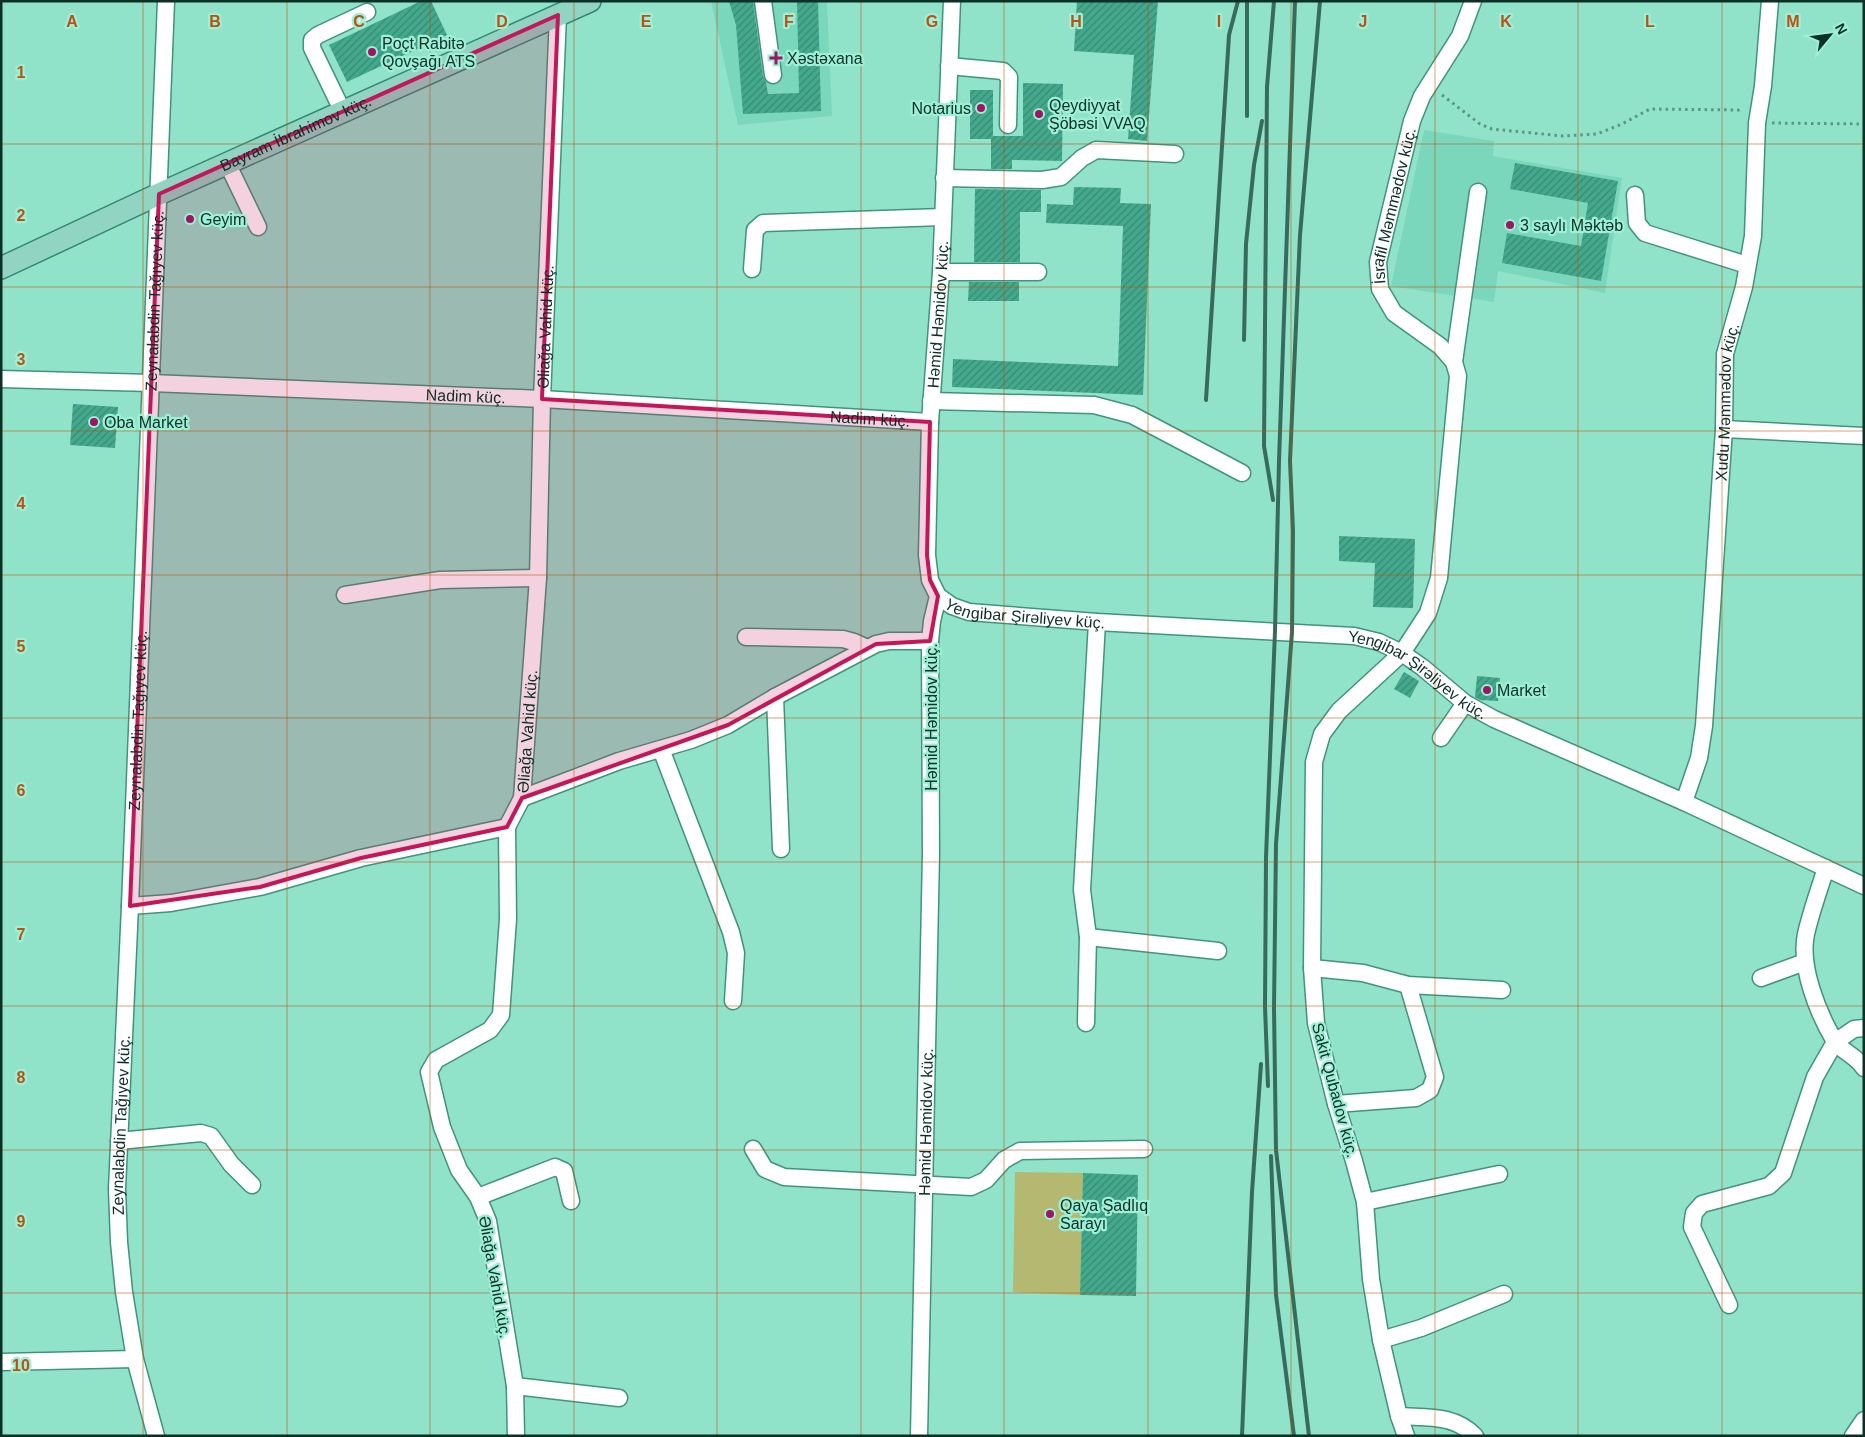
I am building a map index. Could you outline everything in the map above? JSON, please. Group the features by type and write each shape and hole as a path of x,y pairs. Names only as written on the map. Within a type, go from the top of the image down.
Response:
{"main road":[{"name":"Bayram İbrahimov küç.","path":"1,268 343,112 558,8 590,1"}],"street":[{"name":"Zeynalabdin Tağıyev küç.","path":"156,1436 135,1358 124,1292 119,1242 117,1189 160,194 166,1"},
{"path":"763,1 773,75"},
{"name":"Həmid Həmidov küç.","path":"919,1436 931,853 930,641 932,621 938,596 930,580 927,555 930,422 941,272 952,1"},
{"name":"İsrafil Məmmədov küç.","path":"1454,362 1440,346 1394,313 1380,289 1378,262 1412,121 1422,96 1460,36 1473,1"},
{"name":"Xudu Məmmədov küç.","path":"1684,802 1699,758 1704,726 1724,429 1725,354 1744,287 1752,236 1757,123 1763,86 1770,1"},
{"name":"Əliağa Vahid küç.","path":"516,1436 515,1386 488,1221 478,1196 459,1170 442,1127 429,1072 436,1060 490,1030 501,1015 508,919 507,828 522,798 538,578 542,399 558,8"},
{"path":"343,112 312,48 312,40 318,35 367,12"},
{"path":"949,66 1003,71 1007,73 1009,77 1008,125"},
{"path":"944,178 1042,180 1061,177 1096,150 1175,154"},
{"path":"228,165 258,227"},
{"path":"1402,654 1428,613 1439,578 1458,376 1454,362 1478,192"},
{"path":"1635,195 1637,224 1645,233 1747,265"},
{"path":"752,269 755,230 763,223 943,217"},
{"path":"941,272 1038,272"},
{"name":"Nadim küç.","path":"1,379 151,383 542,399 930,422"},
{"path":"932,401 1094,405 1132,415 1242,473"},
{"path":"1724,429 1864,436"},
{"path":"345,595 440,580 538,578"},
{"name":"Yengibar Şirəliyev küç.","path":"938,596 952,606 969,612 1097,622 1354,636 1379,642 1402,654 1422,668 1465,703 1494,719 1684,802 1864,886"},
{"path":"1086,1023 1088,937 1082,890 1097,622"},
{"path":"746,637 843,639 867,648"},
{"path":"522,798 619,761 691,740 728,725 775,697 876,644 889,641 930,641"},
{"name":"Sakit Qubadov küç.","path":"1402,654 1339,711 1322,734 1314,762 1312,968 1316,1023 1336,1104 1365,1202 1371,1279 1381,1340 1399,1416 1406,1436"},
{"path":"775,697 781,849"},
{"path":"1441,738 1465,703"},
{"path":"662,749 731,932 736,953 733,1001"},
{"path":"130,906 171,903 260,887 361,858 507,828"},
{"path":"1826,868 1806,936 1805,962 1815,999 1835,1042 1859,1060 1864,1068"},
{"path":"1088,937 1218,951"},
{"path":"1761,978 1805,962"},
{"path":"1312,968 1362,973 1408,985 1502,990"},
{"path":"1336,1104 1416,1098 1430,1090 1435,1077 1408,985"},
{"path":"1729,1304 1692,1227 1694,1213 1702,1204 1769,1186 1783,1173 1815,1077 1835,1042 1854,1029 1864,1028"},
{"path":"119,1142 201,1133 211,1136 231,1164 252,1185"},
{"path":"753,1149 765,1169 784,1177 971,1187 986,1180 1004,1160 1020,1151 1144,1149"},
{"path":"478,1196 555,1167 564,1171 570,1201"},
{"path":"1365,1202 1499,1174"},
{"path":"1381,1340 1421,1328 1504,1294"},
{"path":"1,1362 135,1358"},
{"path":"515,1386 619,1398"},
{"path":"1399,1416 1447,1419 1466,1426 1475,1436"},
{"path":"1853,1436 1864,1420"}],"path":[{"path":"1429,85 1480,124 1492,129 1563,136 1597,134 1650,110 1739,110 1746,106"},
{"path":"1757,123 1864,124"}],"highlighted area":[{"path":"558,15 542,399 930,422 927,555 930,580 938,596 930,641 876,644 728,725 522,798 507,827 361,858 260,887 130,906 159,194"}],"shaded area":[{"name":"Xəstəxana","path":"711,1 827,1 832,116 738,125"},
{"name":"3 saylı Məktəb","path":"1424,130 1494,141 1493,156 1622,178 1605,293 1498,271 1494,302 1391,286"},
{"path":"1015,1172 1083,1173 1080,1295 1013,1292"}],"building":[{"path":"421,1 431,1 447,35 347,82 329,45"},
{"path":"729,1 753,1 763,76 768,94 799,93 797,1 818,1 821,111 743,114 736,25"},
{"path":"1077,1 1158,1 1147,141 1128,139 1134,55 1074,51"},
{"path":"1023,83 1063,84 1062,161 1012,160 1012,169 991,169 991,139 970,139 970,90 993,90 993,136 1023,136"},
{"path":"1515,163 1618,181 1601,281 1502,263 1507,233 1581,246 1588,203 1510,189"},
{"path":"1074,187 1121,188 1120,203 1151,204 1143,395 952,387 953,359 1118,366 1123,226 1046,223 1047,204 1073,205"},
{"path":"975,189 1041,190 1041,212 1020,212 1020,262 974,262"},
{"path":"969,282 1019,282 1019,301 968,301"},
{"path":"73,404 118,407 115,448 70,445"},
{"path":"1339,536 1415,539 1413,608 1373,607 1375,563 1339,561"},
{"path":"1404,672 1419,681 1410,698 1394,689"},
{"path":"1477,676 1500,678 1498,701 1480,700 1475,697"},
{"path":"1083,1173 1138,1175 1136,1296 1080,1295"}],"railway":[{"path":"1206,400 1229,35 1238,1"},
{"path":"1247,1 1247,116"},
{"path":"1273,500 1264,446 1267,87 1274,1"},
{"path":"1268,1086 1265,1007 1266,857 1295,1"},
{"path":"1309,1436 1276,1150 1274,1008 1276,844 1292,632 1293,531 1290,461 1300,235 1320,1"},
{"path":"1244,340 1246,244 1254,165 1262,121"},
{"path":"1242,1436 1252,1192 1261,1064"},
{"path":"1271,1156 1276,1295 1294,1436"}],"place":[{"name":"Poçt Rabitə Qovşağı ATS","path":"372,52"},
{"name":"Xəstəxana","path":"776,58"},
{"name":"Notarius","path":"981,108"},
{"name":"Qeydiyyat Şöbəsi VVAQ","path":"1039,114"},
{"name":"Geyim","path":"190,219"},
{"name":"3 saylı Məktəb","path":"1510,225"},
{"name":"Oba Market","path":"94,422"},
{"name":"Market","path":"1487,690"},
{"name":"Qaya Şadlıq Sarayı","path":"1050,1214"}]}
